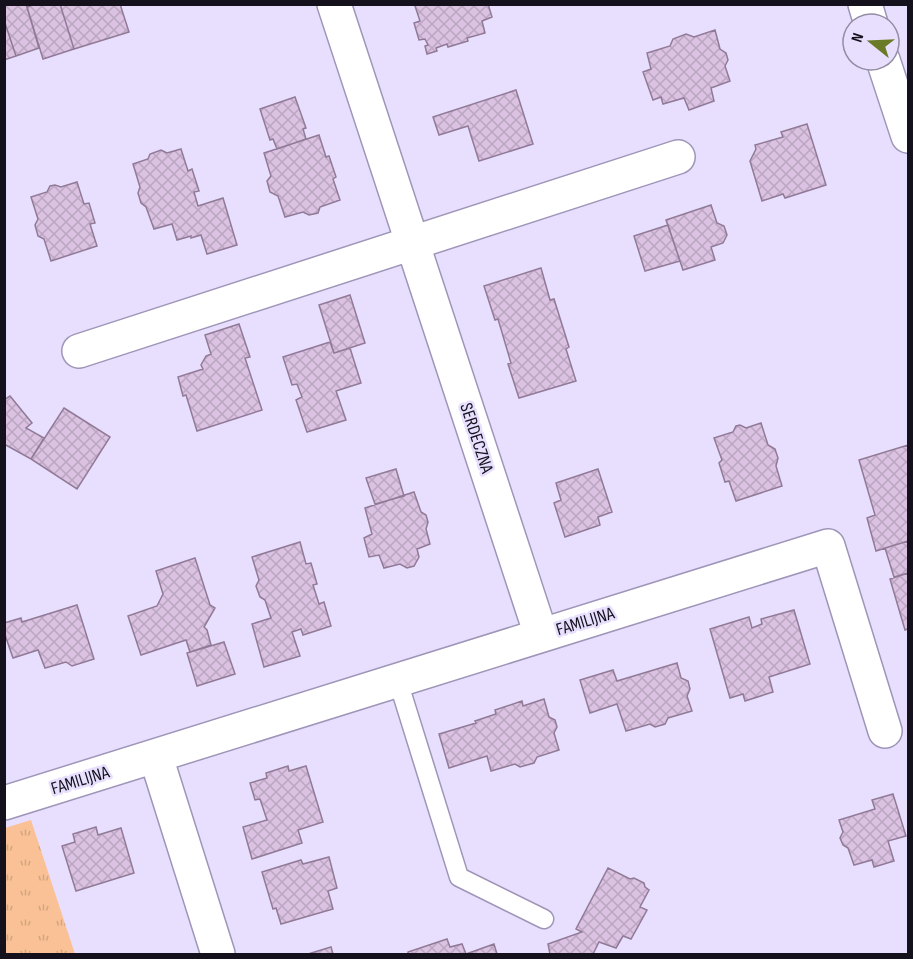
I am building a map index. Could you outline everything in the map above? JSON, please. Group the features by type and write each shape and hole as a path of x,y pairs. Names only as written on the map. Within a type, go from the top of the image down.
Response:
{"street":[{"name":"SERDECZNA","path":"334,4 541,635"},
{"path":"887,72 909,136"},
{"path":"79,351 678,157"},
{"name":"FAMILIJNA","path":"4,803 828,546 885,731"},
{"path":"156,757 218,954"}],"lane":[{"path":"398,681 459,878 544,919"}],"green space":[{"path":"31,820 75,954 5,954 5,828"}],"building":[{"path":"4,4 26,4 39,48 16,56 4,20"},
{"path":"35,4 60,4 74,49 43,59 27,7"},
{"path":"60,4 120,4 129,32 74,49"},
{"path":"419,4 488,4 492,17 482,21 485,33 448,47 447,44 427,54 425,46 428,45 425,39 419,40 414,23 420,21 415,6"},
{"path":"4,20 16,56 4,60"},
{"path":"715,30 720,49 726,53 728,60 725,66 730,81 711,88 714,101 689,110 684,98 663,104 661,97 653,100 643,72 651,69 647,53 670,46 673,39 686,34 694,37"},
{"path":"516,90 533,144 479,161 468,126 439,135 433,117"},
{"path":"295,97 306,128 303,129 306,139 277,149 273,139 270,140 260,109"},
{"path":"807,124 826,185 785,198 783,194 762,201 750,161 756,149 755,145 783,137 781,132"},
{"path":"319,135 336,177 333,179 340,200 320,207 318,213 309,215 303,212 285,217 278,196 270,192 267,181 271,176 264,153"},
{"path":"181,149 188,171 192,169 199,191 194,192 198,206 223,198 237,245 207,254 201,235 177,240 172,224 154,229 146,207 141,203 138,193 140,187 133,164 148,159 150,154 161,150 167,153"},
{"path":"77,182 84,204 89,203 95,223 90,224 97,246 51,261 44,239 38,236 35,225 38,219 31,197 47,192 50,186 61,187"},
{"path":"711,205 717,223 724,226 727,235 723,243 711,247 715,260 683,270 666,220"},
{"path":"668,225 680,261 645,271 634,236"},
{"path":"541,268 550,300 554,299 569,347 566,349 576,381 519,398 508,364 511,363 498,319 495,320 484,286"},
{"path":"350,295 365,343 334,353 319,305"},
{"path":"239,324 250,357 245,358 262,410 197,431 178,377 203,369 201,365 206,356 211,354 205,335"},
{"path":"330,342 334,353 350,348 361,383 336,391 346,420 307,432 296,400 302,397 297,384 292,385 283,357"},
{"path":"10,396 32,423 26,428 44,438 31,459 4,444 4,400"},
{"path":"64,408 110,437 77,489 31,459"},
{"path":"761,423 768,445 775,449 778,458 776,466 782,486 736,501 729,481 725,482 719,463 722,460 714,438 733,432 736,426 746,428"},
{"path":"908,445 908,541 876,551 867,518 875,515 859,460"},
{"path":"396,469 404,496 375,504 366,478"},
{"path":"598,469 612,512 598,517 600,525 565,537 554,503 561,500 556,483"},
{"path":"414,492 421,512 426,515 428,522 426,529 430,544 417,549 419,557 414,566 407,568 400,564 384,568 379,555 369,557 364,538 372,534 365,508"},
{"path":"908,541 908,573 894,577 885,548"},
{"path":"300,542 306,564 311,563 317,584 313,585 319,604 324,602 331,626 303,635 301,629 292,632 300,656 264,667 252,624 271,618 265,600 260,597 256,586 259,580 252,557"},
{"path":"195,558 210,605 215,608 204,627 211,645 190,652 186,640 141,655 128,616 157,606 163,594 156,571"},
{"path":"908,573 908,629 905,630 890,579"},
{"path":"77,605 94,659 72,666 66,662 45,668 38,650 13,658 4,632 4,623 21,618 22,622"},
{"path":"794,610 810,664 769,677 773,692 745,701 743,694 730,698 710,629 749,617 752,628 762,624 761,619"},
{"path":"224,642 235,674 197,686 187,653"},
{"path":"677,663 681,678 688,681 690,689 687,696 692,711 668,718 665,724 655,727 650,724 626,731 617,704 590,713 580,680 613,670 617,681"},
{"path":"544,699 549,717 555,720 557,727 554,733 559,750 537,757 534,763 520,767 515,764 491,771 487,756 449,768 439,734 476,723 475,721 496,714 495,710 522,701 523,706"},
{"path":"288,766 289,771 306,766 323,822 298,830 302,843 252,859 243,827 267,820 260,799 255,800 250,783 267,778 266,773"},
{"path":"893,794 906,836 888,841 894,861 874,867 872,860 854,865 848,848 843,845 840,838 843,832 839,820 875,809 872,800"},
{"path":"96,827 98,835 121,828 134,873 76,891 62,846 75,842 73,834"},
{"path":"329,857 337,888 328,891 333,909 281,924 276,908 273,909 262,872 301,860 303,864"},
{"path":"608,868 644,883 649,890 640,907 647,910 631,939 623,936 616,948 599,942 593,954 550,954 548,944 582,932 576,929"},
{"path":"447,939 450,947 462,944 466,954 408,954 408,952"},
{"path":"494,944 497,954 466,954"},
{"path":"331,947 333,954 308,954"}]}
